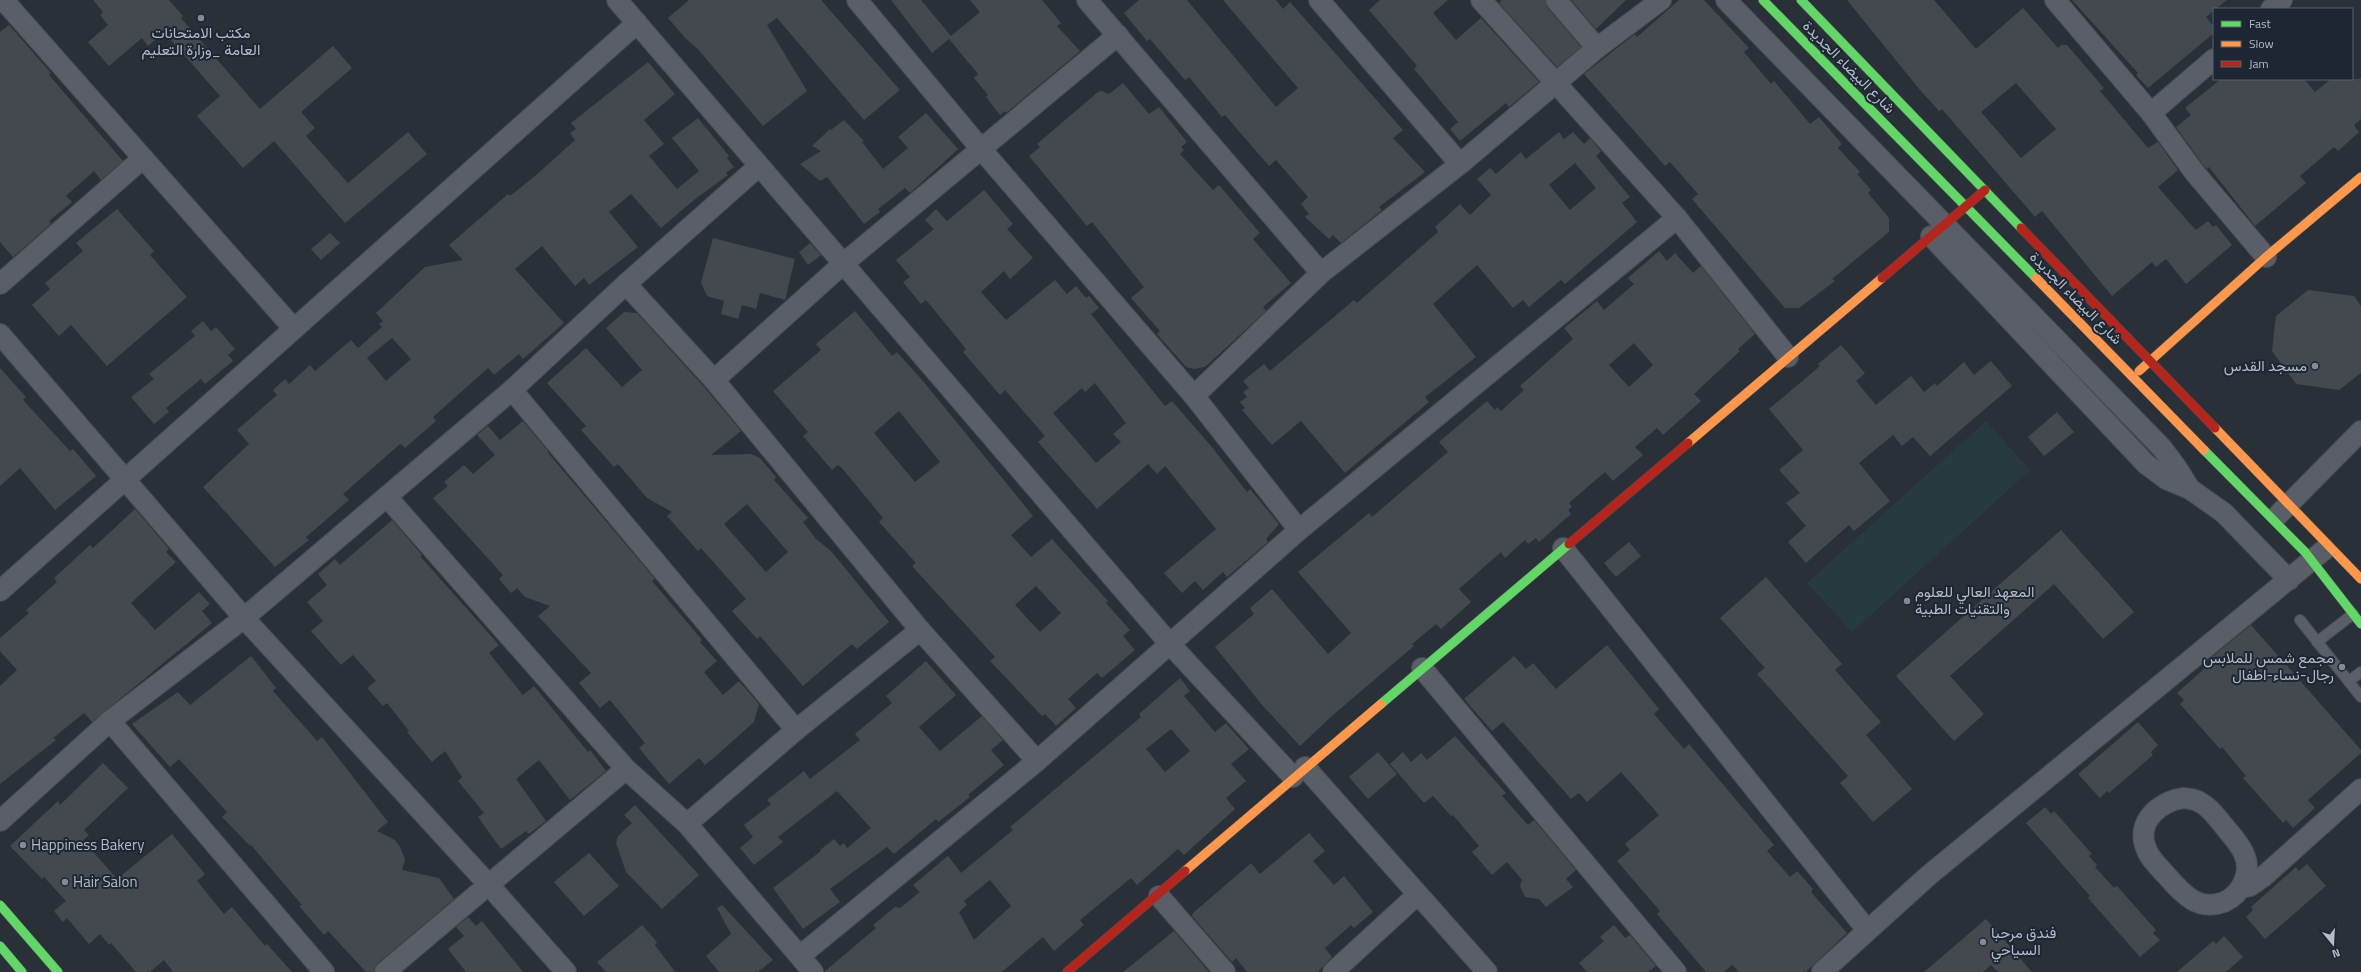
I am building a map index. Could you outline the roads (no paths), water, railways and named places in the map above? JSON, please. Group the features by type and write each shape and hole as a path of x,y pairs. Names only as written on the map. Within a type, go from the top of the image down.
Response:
{"street":[{"path":"617,0 1169,643 1299,772 1416,895 1486,972"},
{"path":"857,0 981,149 1194,396 1299,530"},
{"path":"1088,0 1321,273"},
{"path":"1319,0 1460,164"},
{"path":"1481,0 1677,218 1788,357"},
{"path":"1556,0 1597,48"},
{"path":"1194,396 1321,273 1460,164 1597,48 1661,0"},
{"path":"1726,0 1937,230 2162,448 2190,489 2233,521 2289,580"},
{"name":"شارع البيضاء الجديدة","path":"1763,0 2313,560 2361,624"},
{"name":"شارع البيضاء الجديدة","path":"1800,0 2361,579"},
{"path":"2055,0 2151,113 2195,173 2266,256"},
{"path":"5,4 294,329"},
{"path":"0,591 637,23"},
{"path":"714,380 844,263 1118,36"},
{"path":"2151,113 2213,59"},
{"path":"0,284 143,158"},
{"path":"0,821 110,721 244,618 512,390 626,284 760,166"},
{"path":"2133,376 2266,256 2361,177"},
{"path":"1067,972 1159,896 1299,772 1985,190"},
{"path":"800,956 1037,761 1169,643 1299,530 1677,218"},
{"path":"626,284 714,380 920,630 1037,761"},
{"path":"0,334 244,618 488,884 566,972"},
{"path":"512,390 796,730"},
{"path":"2274,520 2361,431"},
{"path":"387,497 626,769 687,824 814,972"},
{"path":"1822,972 1928,876 2329,546"},
{"path":"1563,548 1867,930"},
{"path":"687,824 796,730 920,630"},
{"path":"1422,668 1676,972"},
{"path":"110,721 324,972"},
{"path":"385,972 626,769"},
{"path":"2241,888 2247,871 2244,855 2207,806 2193,799 2174,799 2154,811 2149,817 2144,830 2146,848 2184,895 2200,904 2209,905 2227,900 2241,888 2250,886 2263,877 2361,789"},
{"path":"1333,972 1416,895"},
{"path":"1159,896 1225,972"},
{"path":"0,905 58,972"},
{"path":"0,946 22,972"}],"lane":[{"path":"2317,642 2353,614"},
{"path":"2300,620 2361,697"},
{"path":"2348,681 2361,672"}],"place":[{"name":"مكتب الامتحانات العامة _وزارة التعليم","path":"201,18"},
{"name":"مسجد القدس","path":"2315,366"},
{"name":"المعهد العالي للعلوم والتقنيات الطبية","path":"1907,601"},
{"name":"مجمع شمس للملابس رجال-نساء-اطفال","path":"2342,667"},
{"name":"Happiness Bakery","path":"23,845"},
{"name":"Hair Salon","path":"65,882"},
{"name":"فندق مرحبا السياحي","path":"1983,942"}]}
